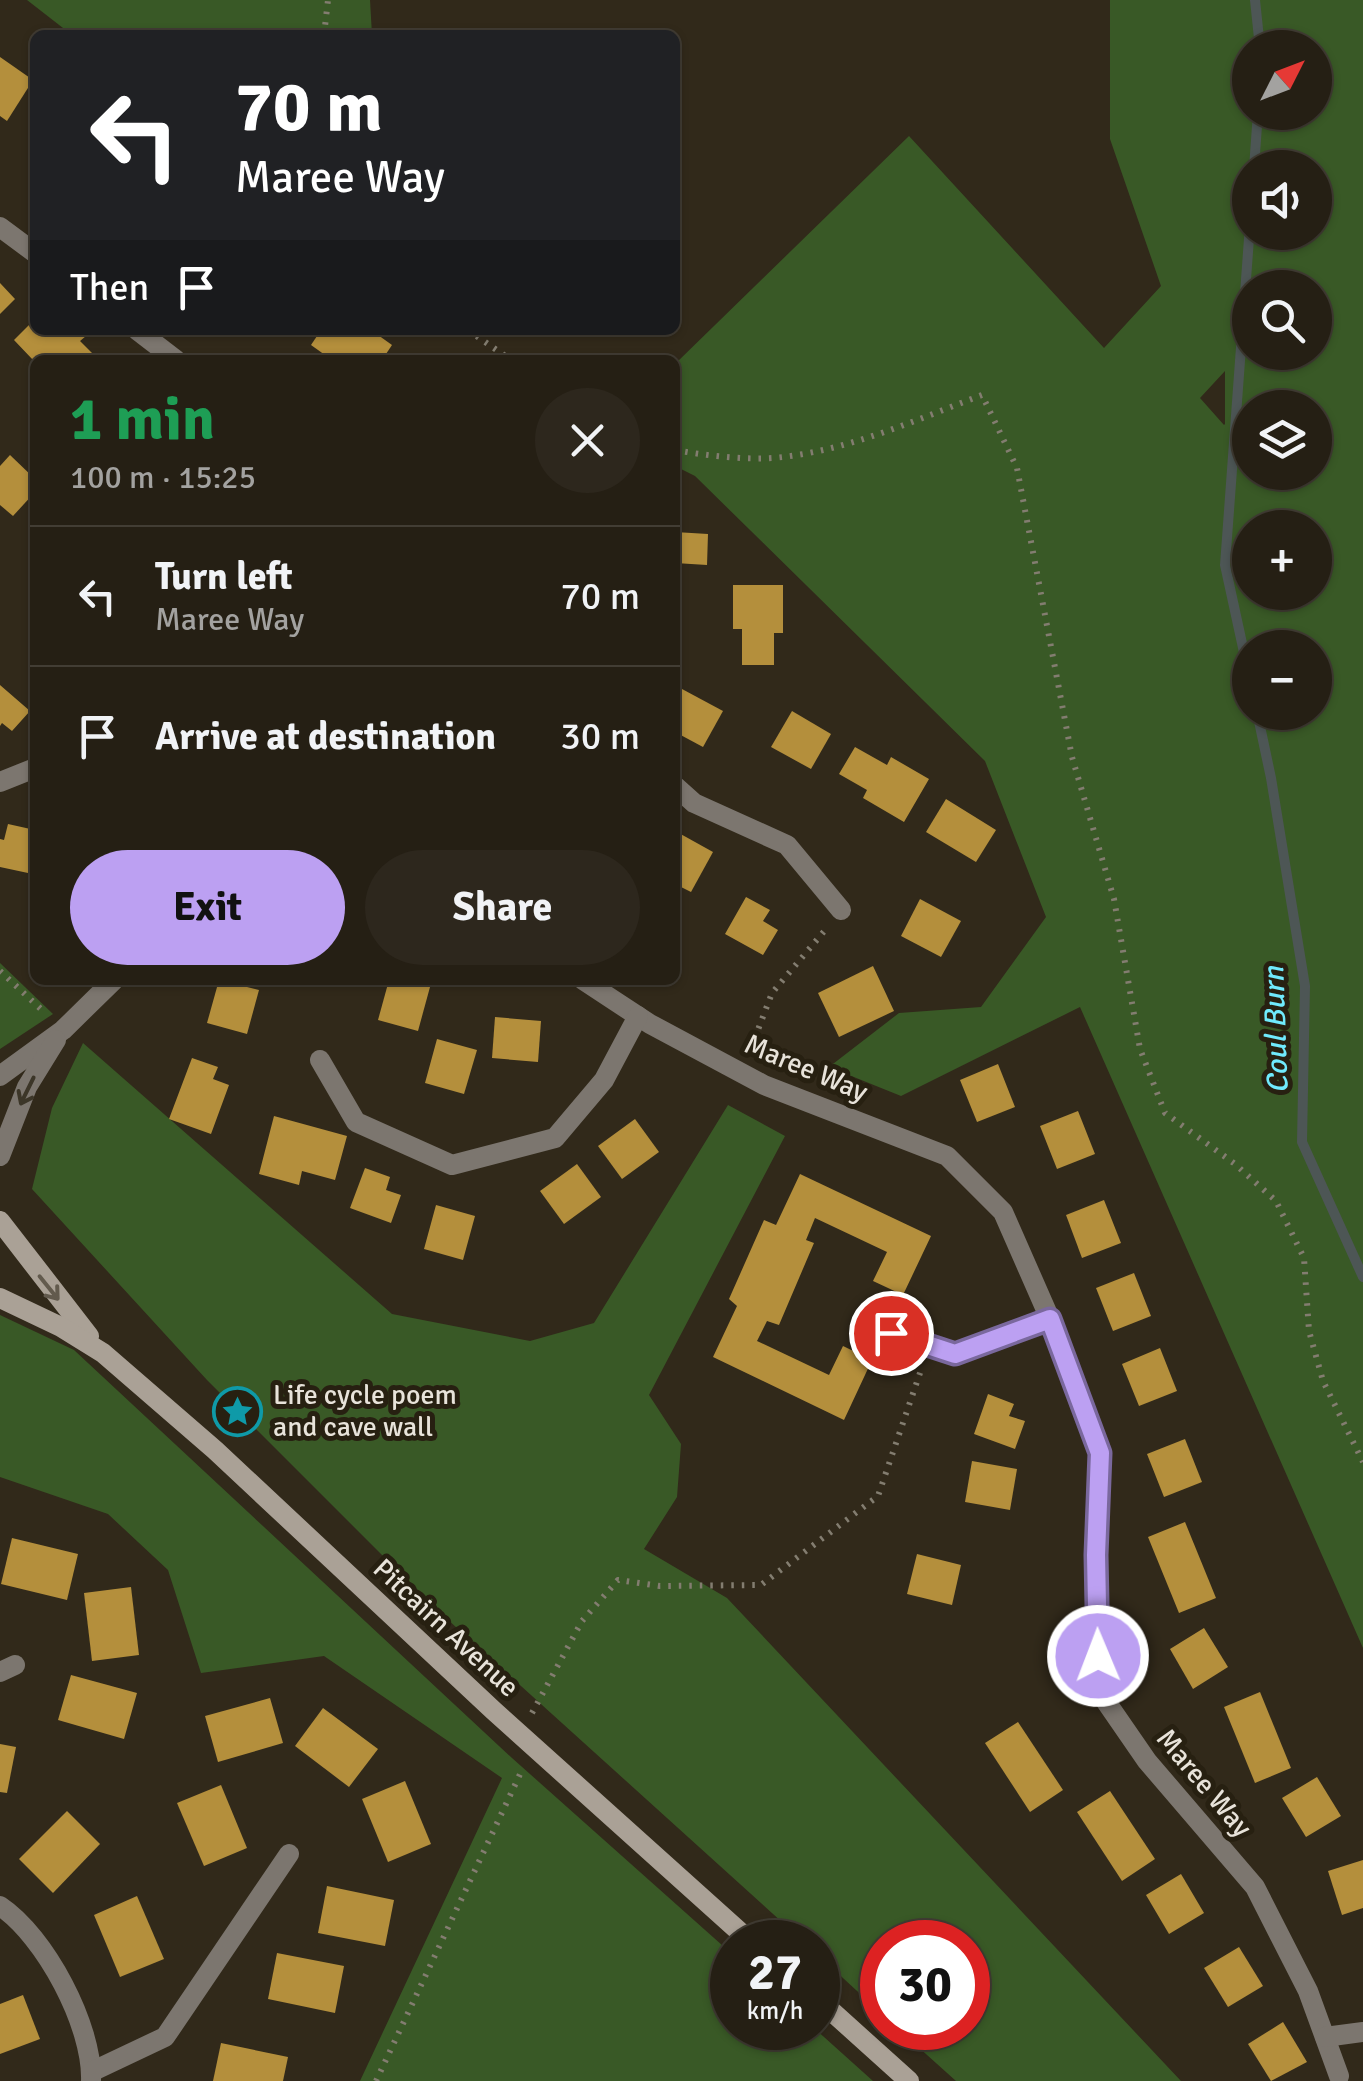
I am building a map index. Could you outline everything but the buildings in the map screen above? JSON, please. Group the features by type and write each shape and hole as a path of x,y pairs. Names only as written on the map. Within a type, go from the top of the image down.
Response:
{"street":[{"path":"0,227 30,249"},
{"path":"144,335 170,355"},
{"path":"0,782 30,770"},
{"path":"680,790 694,803 787,845 841,910"},
{"path":"0,1076 62,1030 109,985"},
{"name":"Maree Way","path":"591,985 638,1016 764,1084 947,1156 1003,1212 1050,1319 1100,1453 1096,1555 1098,1690 1147,1761 1255,1887 1308,1992 1339,2076"},
{"path":"320,1060 356,1122 452,1165 556,1138 604,1080 638,1016"},
{"path":"0,1156 28,1088 62,1030"},
{"name":"Pitcairn Avenue","path":"0,1221 103,1353"},
{"name":"Pitcairn Avenue","path":"0,1298 60,1326 103,1353 215,1450 727,1920"},
{"path":"891,1333 955,1354 1050,1319"},
{"path":"0,1906 18,1919 63,1979 91,2076 165,2037 289,1854"},
{"path":"840,2019 908,2081"},
{"path":"1325,2037 1363,2032"}],"path":[{"path":"325,30 328,0"},
{"path":"475,335 504,355"},
{"path":"680,451 782,457 861,440 982,396 1018,468 1072,757 1114,899 1140,1049 1166,1113 1235,1164 1276,1201 1304,1258 1308,1330 1323,1381 1363,1462"},
{"path":"742,1073 772,993 841,910"},
{"path":"0,972 62,1030"},
{"path":"376,2081 582,1622 618,1580 660,1586 761,1585 878,1496 930,1346"}],"green space":[{"path":"27,0 370,0 372,30 66,30"},
{"path":"1110,0 1363,0 1363,1648 1080,1007 901,1096 829,1067 899,1013 981,1007 1046,917 985,761 695,476 680,468 680,359 909,136 1104,348 1161,286 1110,139","holes":["1225,371 1225,424 1224,425 1200,398"]},
{"path":"0,963 53,1014 0,1049"},
{"path":"83,1043 392,1314 530,1341 594,1323 728,1105 785,1136 649,1395 681,1444 677,1497 644,1549 727,1598 1181,2081 956,2081 921,2050 990,2050 990,1920 860,1920 860,1994 840,1975 840,1920 780,1920 436,1609 207,1380 32,1189 52,1108"},
{"path":"0,1315 74,1350 512,1758 710,1934 710,2050 838,2050 873,2081 360,2081 502,1778 324,1656 201,1673 168,1570 108,1514 0,1477"}],"waterway":[{"name":"Coul Burn","path":"1255,0 1258,30"},
{"name":"Coul Burn","path":"1255,150 1257,130"},
{"name":"Coul Burn","path":"1239,630 1225,565 1248,250"},
{"name":"Coul Burn","path":"1261,730 1305,986 1302,1142 1363,1277"}],"place":[{"name":"Life cycle poem and cave wall","path":"238,1411"}],"route":[{"path":"891,1333 955,1354 1050,1319 1100,1453 1098,1656"}]}
